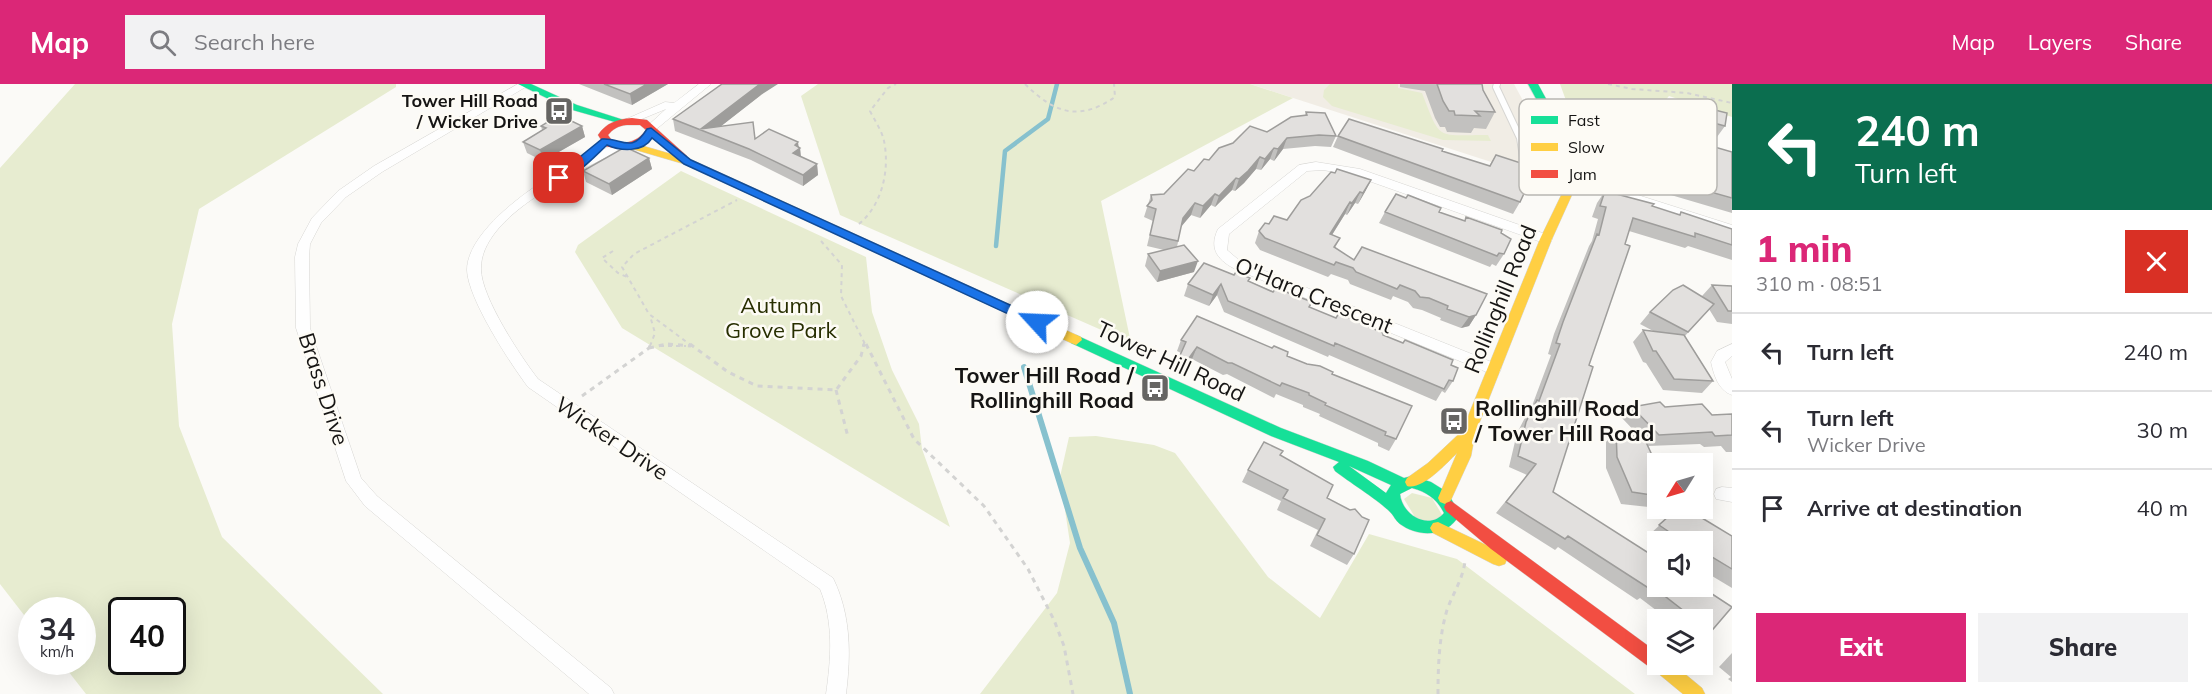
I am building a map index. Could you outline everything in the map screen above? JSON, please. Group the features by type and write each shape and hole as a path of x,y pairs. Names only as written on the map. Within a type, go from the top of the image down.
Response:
{"street":[{"path":"524,84 573,107 625,121"},
{"name":"Brass Drive","path":"524,84 378,169 342,194 316,221 304,244 302,257 303,328 354,481 371,501 604,694"},
{"path":"573,107 605,137 609,127 648,114 706,84"},
{"path":"1533,84 1541,99"},
{"path":"626,146 646,140 651,130 693,92"},
{"name":"Tower Hill Road","path":"625,121 643,122 688,162"},
{"name":"Tower Hill Road","path":"605,137 626,146 688,162 1276,432 1407,483"},
{"name":"Wicker Drive","path":"574,168 605,137"},
{"name":"Wicker Drive","path":"626,146 574,168 509,211 494,225 479,249 474,269 478,285 496,323 523,370 540,389 828,584 837,619 840,665 836,694"},
{"name":"O'Hara Crescent","path":"1494,369 1235,264 1221,252 1219,243 1223,232 1302,168 1313,165 1356,172 1546,239"},
{"name":"Rollinghill Road","path":"1448,503 1464,456 1468,434 1546,239 1567,195"},
{"path":"1625,195 1732,229"},
{"path":"1732,349 1722,355 1718,362 1723,379 1732,389"},
{"name":"Tower Hill Road","path":"1276,432 1355,476 1395,507"},
{"name":"Rollinghill Road","path":"1407,483 1433,467 1468,434"},
{"path":"1595,615 1489,552 1438,528 1418,526 1400,515 1395,507 1393,492 1407,483 1429,486 1496,544 1595,615 1647,655"},
{"path":"1438,528 1450,520 1448,503"},
{"path":"1673,675 1696,694"}],"lane":[{"path":"1497,84 1496,87 1519,136"}],"path":[{"path":"859,224 873,213 884,176 884,139 870,111 888,88 896,84"},
{"path":"1025,84 1035,96 1059,110 1084,113 1102,107 1115,97 1114,84"},
{"path":"1608,84 1623,90 1700,94 1732,103"},
{"path":"649,348 655,333 649,314 622,267 634,254 740,198"},
{"path":"819,235 821,241 842,265 841,296 914,439 930,458 982,504 1014,543 1055,623 1073,678 1073,694"},
{"path":"613,251 602,258 618,273 629,278"},
{"path":"649,314 728,372 757,386 836,390"},
{"path":"836,390 861,356 864,341"},
{"path":"582,396 649,348 667,344 693,346"},
{"path":"836,390 848,438"},
{"path":"1438,694 1439,650 1446,612 1465,569 1464,556"}],"shaded area":[{"path":"1250,84 1514,84 1522,99 1519,99 1519,171"}],"green space":[{"path":"75,84 396,84 396,87 199,209 172,324 179,426 222,537 383,694 86,694 71,675 96,675 96,597 18,597 18,607 0,584 0,168"},
{"path":"818,84 1250,84 1293,98 1101,201 1131,343 840,215 801,96"},
{"path":"1330,84 1398,84 1398,88 1422,93 1433,120 1443,132 1449,135 1488,135 1491,141 1443,140 1332,106 1323,97 1324,90"},
{"path":"1560,84 1732,84 1732,117 1717,112 1717,99 1678,99 1669,96 1666,99 1565,99"},
{"name":"Autumn Grove Park","path":"681,171 866,257 872,312 892,370 919,424 922,449 950,527 622,328 575,252 578,245"},
{"path":"1096,436 1154,445 1175,453 1268,577 1320,618 1369,534 1457,559 1635,694 980,694 1057,593 1070,543 1060,477 1069,437"},
{"path":"1412,493 1432,498 1444,518 1418,522 1404,499"}],"building":[{"path":"604,84 647,84 630,94"},
{"path":"722,84 760,84 701,129 753,122 755,139 769,129 798,142 795,145 800,148 793,153 817,164 803,175 749,149 673,119"},
{"path":"1437,84 1482,84 1495,112 1475,111 1480,116 1455,115 1454,111 1449,111 1443,101"},
{"path":"1717,110 1727,113 1725,126 1717,124"},
{"path":"1306,112 1325,113 1336,136 1287,138 1265,159 1260,157 1248,171 1239,179 1236,178 1219,196 1215,194 1203,206 1195,203 1183,218 1178,241 1150,235 1156,209 1147,206 1152,200 1151,195 1164,194 1188,169 1194,171 1204,159 1209,160 1219,148 1233,143 1250,126 1267,132 1291,117 1307,115"},
{"path":"559,115 582,126 540,150 523,142 546,128 541,126"},
{"path":"1349,119 1490,166 1496,155 1519,162 1519,195 1523,195 1520,202 1338,136"},
{"path":"625,147 649,158 609,184 583,171"},
{"path":"1717,148 1732,152 1732,198 1717,194"},
{"path":"1337,169 1371,180 1363,193 1360,192 1352,203 1350,202 1330,234 1340,238 1334,247 1354,260 1362,247 1487,294 1476,315 1469,317 1447,309 1448,306 1429,298 1420,297 1415,291 1400,285 1397,289 1356,272 1353,268 1336,262 1334,265 1265,238 1259,231 1265,223 1269,224 1274,216 1287,220 1301,200 1310,196 1331,172 1335,173"},
{"path":"1396,194 1406,198 1408,195 1441,208 1439,212 1465,221 1466,217 1502,230 1501,233 1511,239 1504,254 1499,253 1497,256 1385,212"},
{"path":"1604,195 1620,195 1732,229 1732,245 1695,233 1695,237 1633,218 1625,244 1630,246 1589,365 1593,367 1553,492 1647,552 1647,587 1568,536 1565,539 1506,502 1536,464 1518,456 1526,422 1537,400 1539,401 1560,344 1556,343 1563,322 1597,234 1599,235 1606,207 1600,206"},
{"path":"1184,245 1198,261 1160,271 1148,254"},
{"path":"1204,263 1234,275 1236,272 1250,278 1248,281 1273,292 1276,288 1312,302 1309,307 1336,318 1339,313 1383,335 1403,343 1405,340 1453,360 1451,365 1458,368 1453,381 1449,380 1444,389 1335,343 1334,346 1228,301 1221,284 1213,295 1188,284"},
{"path":"1683,285 1714,304 1688,332 1650,312 1673,290"},
{"path":"1712,285 1732,286 1732,311 1728,311"},
{"path":"1197,316 1272,348 1274,346 1288,352 1287,356 1307,364 1320,366 1333,372 1332,374 1412,406 1396,439 1385,435 1386,432 1325,405 1326,403 1309,393 1282,383 1280,386 1197,347 1184,365 1177,362 1186,342 1181,340"},
{"path":"1643,330 1684,335 1713,381 1674,379 1656,351 1653,351"},
{"path":"1660,402 1665,407 1702,404 1712,415 1732,414 1732,435 1715,436 1712,432 1659,435 1632,407"},
{"path":"1616,430 1645,440 1651,453 1647,453 1647,494 1632,492 1617,457"},
{"path":"1264,442 1283,451 1280,455 1333,485 1327,498 1350,510 1355,509 1362,517 1369,520 1354,554 1317,535 1325,519 1283,498 1288,490 1248,470"},
{"path":"1666,519 1704,519 1732,536 1732,569 1713,558 1713,531 1668,531 1659,525"},
{"path":"1713,595 1732,607 1713,629 1713,609 1681,609 1666,597 1713,597"}],"waterway":[{"path":"996,246 1005,151 1048,119 1057,84"},
{"path":"1024,367 1080,548 1114,623 1130,694"}],"traffic: fast":[{"path":"523,84 573,107 622,121"},
{"path":"1533,84 1541,99"},
{"path":"1076,340 1276,432 1363,465 1403,484"},
{"path":"1340,467 1394,507"},
{"path":"1412,482 1426,486 1442,497 1452,514 1447,521 1440,525 1422,527 1405,520 1399,514 1394,503 1393,492 1403,484 1412,482"}],"traffic: slow":[{"path":"633,146 688,162 1076,340"},
{"path":"1445,498 1464,456 1468,434 1546,239 1567,195"},
{"path":"1412,482 1433,467 1468,434"},
{"path":"1438,528 1499,559"},
{"path":"1673,675 1696,694"}],"traffic: jam":[{"path":"651,131 643,140 627,146 609,144 603,135 615,124 643,122 683,158"},
{"path":"1451,507 1496,544 1647,655"}],"place":[{"name":"Tower Hill Road / Wicker Drive","path":"559,111"},
{"name":"Tower Hill Road / Rollinghill Road","path":"1155,388"},
{"name":"Rollinghill Road / Tower Hill Road","path":"1454,421"}],"route":[{"path":"559,178 605,141 613,146 633,146 646,140 651,131 688,162 1037,322"}]}
